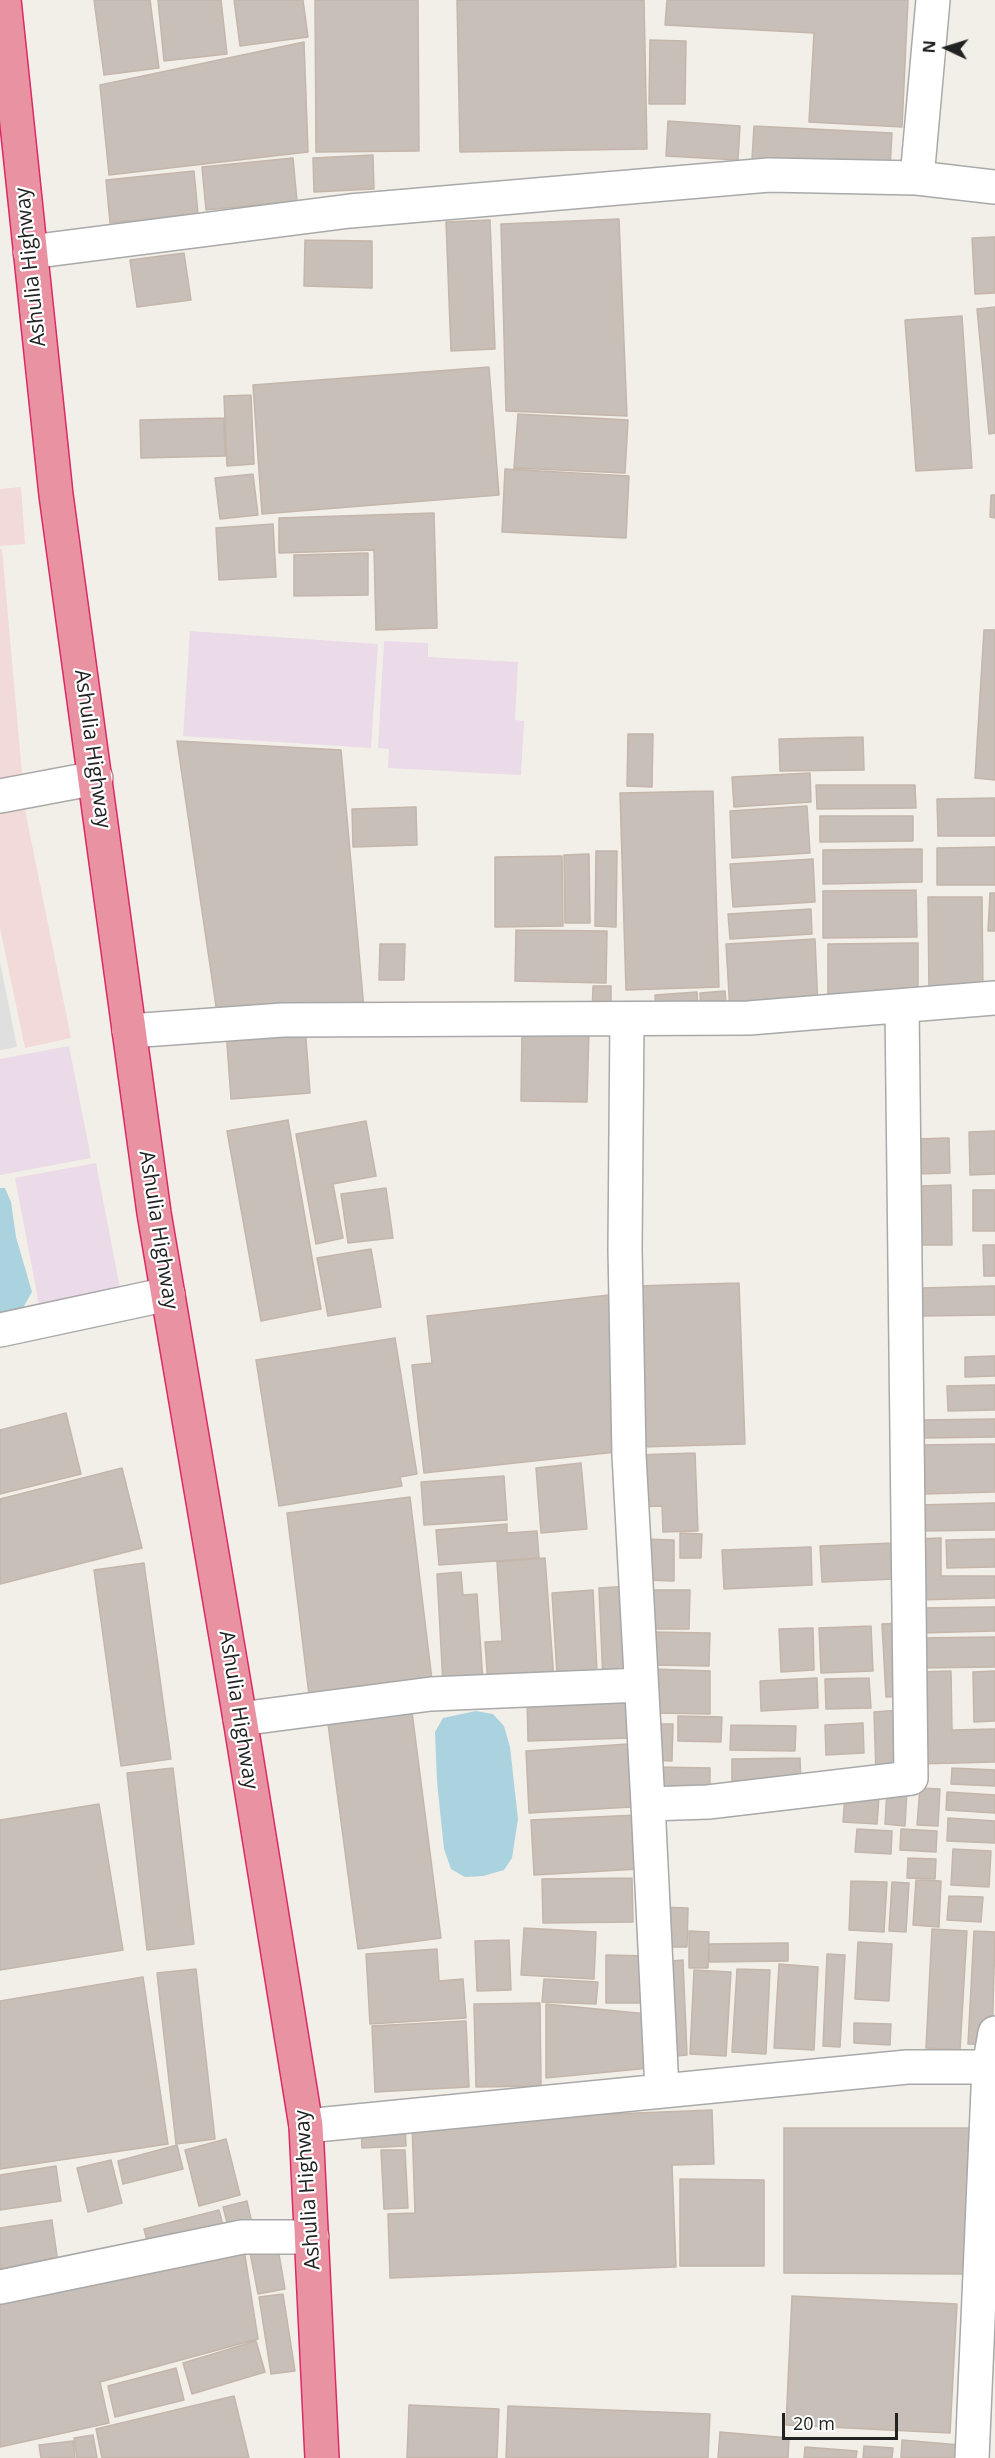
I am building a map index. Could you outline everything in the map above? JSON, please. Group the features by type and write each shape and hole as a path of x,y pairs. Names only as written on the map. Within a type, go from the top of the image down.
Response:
{"highway":[{"name":"Ashulia Highway","path":"4,0 5,62 30,252 56,495 154,1213 306,2126 322,2458"}],"street":[{"path":"917,178 933,0"},
{"path":"30,252 350,211 769,175 917,178 995,187"},
{"path":"0,796 96,777"},
{"path":"129,1030 283,1020 749,1018 995,998"},
{"path":"648,1804 708,1802 911,1778 902,1005"},
{"path":"627,1019 625,1272 630,1488 662,2090"},
{"path":"0,1330 168,1294"},
{"path":"240,1719 431,1694 640,1685"},
{"path":"972,2458 986,2356 992,2067 995,2033"},
{"path":"306,2126 907,2067 992,2067"},
{"path":"0,2287 242,2237 312,2237"}],"shaded area":[{"path":"21,487 25,544 0,546 0,489"},
{"path":"0,549 2,549 23,785 0,787"},
{"path":"190,631 378,644 371,748 183,736"},
{"path":"384,641 428,643 428,657 518,662 515,720 524,721 521,775 388,768 389,749 378,748"},
{"path":"23,800 71,1038 25,1048 0,928 0,805"},
{"path":"0,962 17,1047 0,1050"},
{"path":"69,1046 91,1158 0,1175 0,1059"},
{"path":"96,1163 122,1299 41,1315 15,1178"}],"water":[{"path":"0,1188 5,1188 11,1202 16,1237 32,1292 20,1313 0,1316"},
{"path":"476,1711 493,1714 504,1726 510,1747 518,1819 512,1858 504,1870 483,1876 465,1877 451,1869 444,1849 437,1782 435,1732 443,1718"}],"building":[{"path":"94,0 150,0 159,68 104,75"},
{"path":"158,0 221,0 227,54 164,61"},
{"path":"234,0 303,0 308,37 240,46"},
{"path":"315,0 418,0 419,151 316,152"},
{"path":"457,0 644,0 647,149 460,152"},
{"path":"667,0 908,0 902,127 809,122 814,33 665,25"},
{"path":"650,40 686,41 685,104 649,104"},
{"path":"304,42 308,152 109,175 100,85"},
{"path":"668,121 740,126 738,160 666,156"},
{"path":"754,126 892,133 890,167 752,160"},
{"path":"373,155 374,189 314,192 313,158"},
{"path":"293,158 297,201 206,210 202,167"},
{"path":"194,171 198,214 110,223 106,180"},
{"path":"619,219 627,416 506,411 501,224"},
{"path":"490,220 495,349 451,351 446,222"},
{"path":"995,237 995,293 975,294 972,238"},
{"path":"305,240 372,241 372,288 304,286"},
{"path":"184,253 191,300 137,307 130,260"},
{"path":"995,307 995,433 989,434 977,309"},
{"path":"962,316 972,468 916,471 905,320"},
{"path":"489,367 499,495 262,514 253,385"},
{"path":"251,395 254,464 227,466 224,396"},
{"path":"518,414 628,420 625,473 514,468"},
{"path":"224,418 225,456 141,458 140,420"},
{"path":"505,469 629,476 626,538 502,532"},
{"path":"253,474 258,515 220,519 215,478"},
{"path":"991,495 995,495 995,518 990,517"},
{"path":"434,513 437,628 376,630 374,550 279,553 279,518"},
{"path":"273,524 276,577 219,580 216,528"},
{"path":"368,553 368,595 294,596 294,555"},
{"path":"984,630 995,630 995,780 975,778"},
{"path":"628,734 653,734 652,787 627,786"},
{"path":"863,737 864,770 780,771 779,739"},
{"path":"177,741 341,750 364,1009 217,1013"},
{"path":"810,773 811,802 734,807 732,777"},
{"path":"816,785 915,785 916,808 817,809"},
{"path":"713,791 719,987 626,990 620,793"},
{"path":"995,798 995,836 938,836 937,799"},
{"path":"807,806 810,853 732,858 730,811"},
{"path":"416,807 417,845 353,847 352,809"},
{"path":"820,816 913,816 913,841 820,842"},
{"path":"995,847 995,885 937,885 937,848"},
{"path":"922,849 922,882 823,884 823,850"},
{"path":"596,851 617,851 616,927 595,926"},
{"path":"589,854 590,923 565,923 564,855"},
{"path":"562,856 563,926 495,927 495,857"},
{"path":"813,859 815,902 733,907 730,864"},
{"path":"916,890 917,937 823,938 823,891"},
{"path":"990,893 995,893 995,931 988,931"},
{"path":"928,897 982,897 983,992 929,993"},
{"path":"811,909 812,934 730,939 728,914"},
{"path":"516,930 607,931 606,983 515,981"},
{"path":"815,939 818,1007 730,1012 726,944"},
{"path":"918,943 918,999 828,1000 828,944"},
{"path":"380,944 405,944 404,980 379,980"},
{"path":"593,986 611,986 611,1016 592,1016"},
{"path":"725,991 727,1014 701,1015 700,993"},
{"path":"697,992 698,1014 656,1017 655,995"},
{"path":"305,1025 310,1093 231,1099 226,1030"},
{"path":"522,1029 589,1030 587,1102 521,1101"},
{"path":"288,1120 321,1309 261,1321 227,1131"},
{"path":"366,1121 376,1176 333,1184 343,1238 316,1244 296,1134"},
{"path":"995,1131 995,1174 970,1175 969,1132"},
{"path":"949,1138 950,1173 916,1174 916,1139"},
{"path":"951,1185 952,1245 921,1245 920,1186"},
{"path":"386,1188 393,1238 348,1243 341,1194"},
{"path":"973,1190 995,1190 995,1231 973,1231"},
{"path":"983,1245 995,1245 995,1276 984,1276"},
{"path":"371,1249 381,1307 328,1316 317,1258"},
{"path":"739,1283 745,1444 639,1447 634,1286"},
{"path":"995,1286 995,1315 921,1316 921,1288"},
{"path":"609,1295 625,1451 424,1473 412,1365 432,1363 427,1316"},
{"path":"395,1338 417,1474 400,1477 402,1486 279,1506 256,1360"},
{"path":"995,1356 995,1376 965,1377 965,1357"},
{"path":"995,1385 995,1410 948,1411 947,1386"},
{"path":"66,1413 81,1474 0,1494 0,1430"},
{"path":"995,1419 995,1437 923,1438 922,1420"},
{"path":"995,1444 995,1492 922,1494 920,1445"},
{"path":"695,1453 698,1531 663,1532 662,1506 636,1507 635,1455"},
{"path":"581,1463 587,1529 541,1533 536,1468"},
{"path":"122,1468 142,1548 0,1584 0,1499"},
{"path":"504,1476 507,1520 424,1525 421,1482"},
{"path":"410,1497 432,1680 309,1695 287,1513"},
{"path":"995,1503 995,1530 919,1531 918,1505"},
{"path":"507,1524 507,1533 537,1531 539,1558 439,1565 436,1530"},
{"path":"680,1533 702,1534 701,1558 680,1558"},
{"path":"941,1538 941,1576 995,1576 995,1598 916,1600 915,1539"},
{"path":"644,1539 674,1540 674,1581 643,1580"},
{"path":"995,1539 995,1567 947,1568 946,1540"},
{"path":"894,1543 896,1579 822,1582 820,1546"},
{"path":"811,1547 812,1585 724,1589 722,1550"},
{"path":"545,1558 554,1680 488,1685 485,1642 502,1641 497,1562"},
{"path":"144,1563 171,1759 121,1766 94,1570"},
{"path":"461,1572 463,1595 477,1594 483,1681 443,1684 437,1574"},
{"path":"633,1586 638,1680 603,1681 599,1588"},
{"path":"593,1590 597,1673 557,1675 552,1593"},
{"path":"649,1590 690,1590 689,1629 648,1629"},
{"path":"995,1607 995,1631 920,1633 919,1608"},
{"path":"902,1623 904,1696 886,1697 882,1624"},
{"path":"871,1626 873,1671 821,1673 819,1628"},
{"path":"813,1628 814,1670 781,1672 779,1629"},
{"path":"652,1632 710,1633 709,1666 652,1665"},
{"path":"995,1637 995,1667 918,1668 917,1638"},
{"path":"653,1669 710,1671 710,1714 653,1713"},
{"path":"951,1671 952,1730 995,1729 995,1762 917,1764 916,1672"},
{"path":"995,1671 995,1721 974,1722 973,1672"},
{"path":"817,1678 818,1708 761,1711 760,1681"},
{"path":"869,1678 871,1708 826,1709 825,1679"},
{"path":"631,1693 632,1738 528,1741 527,1697"},
{"path":"901,1710 903,1773 876,1774 874,1712"},
{"path":"412,1712 441,1938 358,1949 328,1724"},
{"path":"678,1716 722,1717 721,1742 678,1741"},
{"path":"863,1723 864,1753 826,1755 825,1725"},
{"path":"651,1724 673,1724 672,1761 651,1760"},
{"path":"731,1725 796,1726 795,1751 730,1750"},
{"path":"628,1744 632,1807 529,1813 526,1751"},
{"path":"800,1758 801,1786 732,1788 732,1759"},
{"path":"657,1767 710,1768 710,1796 657,1794"},
{"path":"173,1768 194,1944 147,1950 127,1773"},
{"path":"952,1768 995,1770 995,1786 951,1784"},
{"path":"920,1788 940,1789 938,1826 917,1825"},
{"path":"887,1789 907,1790 905,1826 885,1824"},
{"path":"947,1792 995,1795 995,1813 946,1810"},
{"path":"845,1794 879,1796 877,1824 843,1822"},
{"path":"99,1804 123,1950 0,1970 0,1820"},
{"path":"637,1815 640,1869 534,1875 531,1820"},
{"path":"948,1818 995,1821 995,1843 947,1841"},
{"path":"857,1829 892,1831 891,1854 855,1852"},
{"path":"901,1829 937,1831 936,1852 900,1850"},
{"path":"953,1849 991,1851 989,1887 951,1885"},
{"path":"908,1858 936,1859 935,1879 907,1878"},
{"path":"632,1878 633,1922 543,1923 542,1879"},
{"path":"916,1880 941,1881 939,1927 913,1925"},
{"path":"851,1881 887,1882 884,1932 849,1930"},
{"path":"892,1882 909,1883 906,1932 889,1931"},
{"path":"949,1896 983,1897 981,1922 947,1920"},
{"path":"661,1907 688,1908 687,1947 660,1947"},
{"path":"524,1928 596,1932 594,1979 521,1975"},
{"path":"932,1929 967,1931 960,2050 926,2048"},
{"path":"689,1931 709,1932 708,1968 689,1968"},
{"path":"974,1931 995,1932 992,2045 968,2044"},
{"path":"509,1940 511,1990 477,1991 475,1941"},
{"path":"858,1942 892,1944 889,2001 855,1999"},
{"path":"788,1943 788,1961 709,1962 709,1944"},
{"path":"437,1949 439,1981 463,1979 466,2018 370,2024 366,1954"},
{"path":"827,1954 845,1955 840,2047 823,2046"},
{"path":"606,1955 651,1956 650,2003 606,2003"},
{"path":"683,1960 687,2055 665,2057 661,1962"},
{"path":"779,1964 818,1967 814,2050 774,2048"},
{"path":"196,1969 215,2139 176,2144 157,1973"},
{"path":"737,1969 770,1970 766,2054 732,2052"},
{"path":"694,1970 731,1972 726,2056 690,2054"},
{"path":"143,1977 168,2144 0,2169 0,2001"},
{"path":"544,1979 598,1982 596,2004 542,2002"},
{"path":"540,2003 541,2086 476,2087 474,2004"},
{"path":"546,2004 648,2014 650,2068 546,2078"},
{"path":"466,2021 469,2087 375,2092 372,2026"},
{"path":"854,2023 891,2024 890,2045 854,2043"},
{"path":"712,2110 714,2164 672,2165 676,2267 390,2278 388,2214 415,2213 412,2122"},
{"path":"405,2123 406,2146 362,2148 361,2126"},
{"path":"784,2128 970,2128 970,2274 784,2273"},
{"path":"226,2139 240,2195 199,2206 185,2150"},
{"path":"177,2145 183,2169 123,2184 118,2161"},
{"path":"381,2150 405,2150 408,2208 384,2209"},
{"path":"111,2160 122,2203 88,2212 77,2168"},
{"path":"56,2166 61,2201 0,2210 0,2175"},
{"path":"680,2179 764,2180 764,2266 680,2266"},
{"path":"247,2201 253,2228 230,2234 223,2207"},
{"path":"219,2210 225,2233 150,2252 144,2229"},
{"path":"52,2220 58,2263 0,2272 0,2228"},
{"path":"243,2243 258,2339 100,2382 109,2423 0,2447 0,2301"},
{"path":"277,2243 285,2289 258,2294 249,2247"},
{"path":"283,2294 295,2371 271,2374 259,2297"},
{"path":"792,2296 957,2304 950,2433 786,2425"},
{"path":"256,2341 265,2372 192,2394 183,2363"},
{"path":"176,2368 184,2400 115,2417 108,2386"},
{"path":"234,2396 249,2458 102,2458 96,2429"},
{"path":"409,2405 499,2409 497,2458 407,2458"},
{"path":"508,2406 710,2414 708,2458 506,2458"},
{"path":"720,2432 789,2438 788,2458 718,2458"},
{"path":"93,2435 97,2458 77,2458 74,2438"},
{"path":"902,2440 960,2445 959,2458 901,2458"},
{"path":"73,2441 75,2458 41,2458 39,2445"},
{"path":"864,2446 893,2448 892,2458 863,2458"},
{"path":"805,2447 857,2451 856,2458 804,2458"}]}
